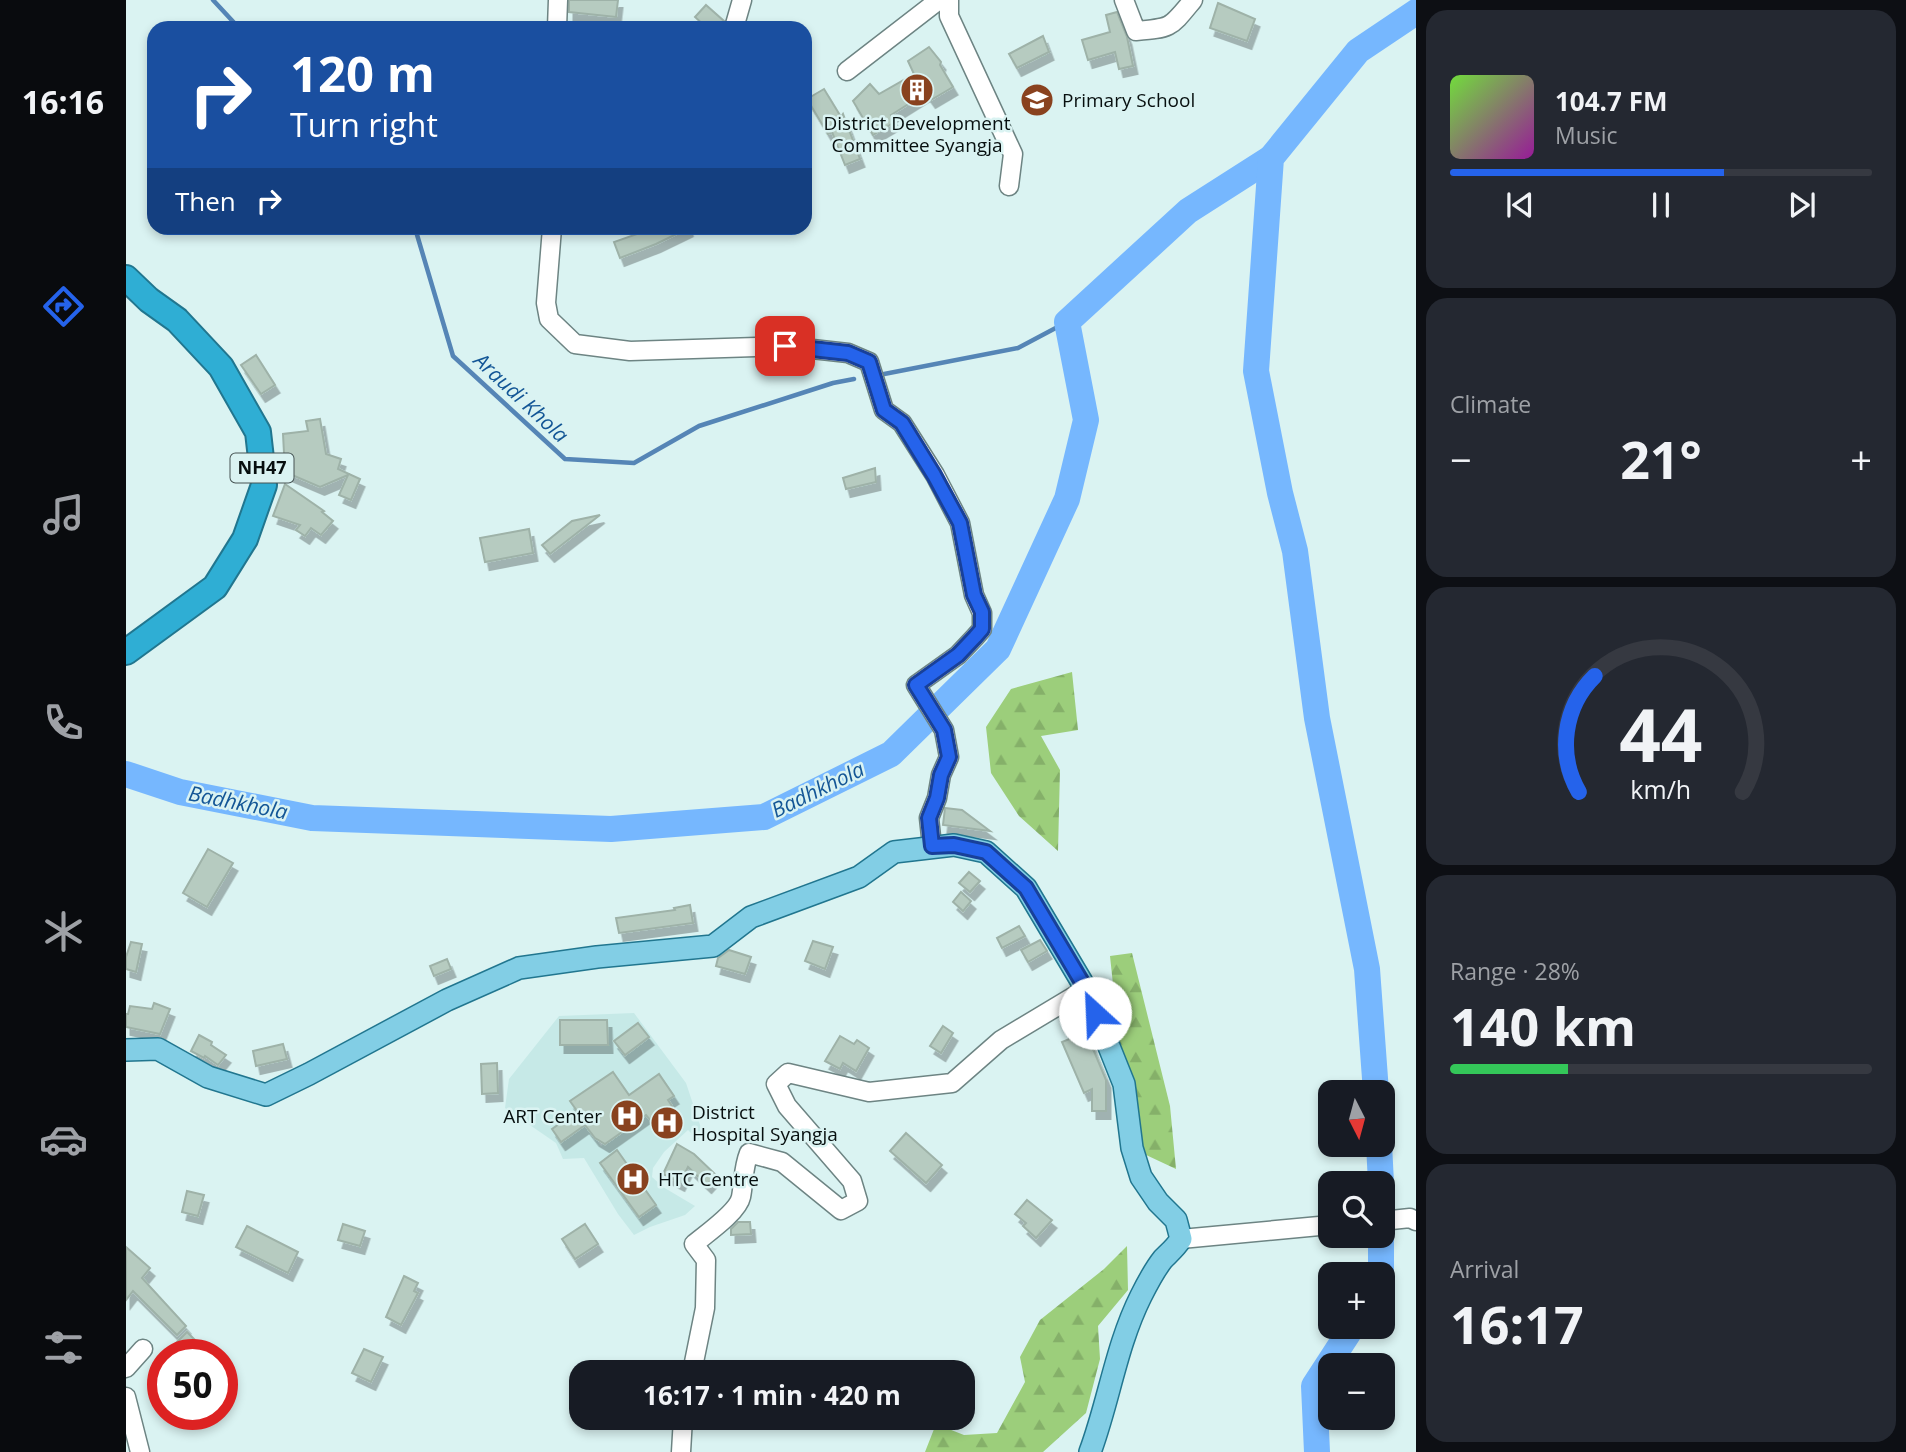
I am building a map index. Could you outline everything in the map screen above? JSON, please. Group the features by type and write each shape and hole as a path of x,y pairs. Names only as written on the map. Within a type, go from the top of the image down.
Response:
{"highway":[{"name":"NH47","path":"126,278 149,300 177,320 221,367 258,432 264,485 245,539 215,587 126,652"}],"main road":[{"path":"126,1049 158,1049 208,1076 266,1095 447,1000 519,968 597,957 713,946 751,917 859,877 894,852 954,845 986,852 1026,888 1086,989 1124,1084 1132,1148 1140,1177 1187,1237 1164,1259 1141,1297 1117,1359 1101,1423 1090,1452"}],"street":[{"path":"557,21 558,0"},
{"path":"736,21 742,0"},
{"path":"846,71 939,0"},
{"path":"949,0 949,16 1013,154 1009,186"},
{"path":"1124,0 1136,31 1165,28 1175,22 1193,0"},
{"path":"551,235 546,303 549,319 575,344 630,351 785,346 848,353 869,362 884,410 902,423 960,523 974,595 982,612 982,629 958,655 916,685 944,730 949,757 929,818 932,846"},
{"path":"694,1360 705,1308 706,1260 694,1244 741,1201 743,1167 748,1153 782,1162 841,1210 858,1201 852,1181 787,1106 776,1084 788,1073 869,1092 952,1083 1001,1040 1086,989"},
{"path":"1395,1221 1413,1220"},
{"path":"1187,1237 1318,1226"},
{"path":"126,1368 143,1349"},
{"path":"126,1397 140,1452"},
{"path":"681,1452 682,1430"}],"shaded area":[{"name":"District Hospital Syangja","path":"634,1013 686,1083 702,1131 698,1140 688,1130 664,1152 653,1168 652,1177 663,1187 695,1206 685,1215 634,1235 584,1158 563,1159 556,1143 505,1108 509,1079 559,1016","holes":["560,1020 607,1020 607,1045 560,1045","649,1037 625,1055 614,1041","659,1074 674,1095 668,1100 672,1106 651,1121 646,1115 601,1146 570,1101 595,1083 613,1107","616,1151 639,1217 600,1163"]}],"green space":[{"path":"1072,672 1078,730 1041,736 1060,770 1058,851 1019,816 991,773 986,727 1011,689"},
{"path":"1132,953 1170,1106 1176,1169 1144,1154 1097,1012 1114,994 1110,956"},
{"path":"1127,1246 1128,1290 1098,1326 1100,1359 1086,1413 1043,1452 925,1452 934,1430 951,1430 964,1435 997,1433 1025,1382 1020,1357 1040,1320 1104,1269"}],"building":[{"path":"569,0 618,0 616,17 569,12"},
{"path":"1218,3 1255,19 1247,41 1210,28"},
{"path":"706,5 724,21 699,21 695,17"},
{"path":"1117,12 1127,37 1133,66 1119,69 1115,52 1088,60 1082,40 1110,32 1106,15"},
{"path":"1043,36 1049,52 1017,68 1009,54"},
{"name":"District Development Committee Syangja","path":"929,47 941,62 940,65 953,87 931,100 926,93 891,115 895,122 873,135 853,101 870,84 879,94 914,74 908,61"},
{"path":"824,89 841,117 843,114 860,159 845,165 832,132 828,134 812,107 812,96"},
{"path":"634,235 675,235 620,258 614,242"},
{"path":"256,355 275,385 261,394 241,365"},
{"path":"320,419 326,454 341,459 338,469 360,479 351,500 339,495 348,475 320,487 285,472 283,434 308,431 306,421"},
{"path":"875,468 876,482 846,489 843,478"},
{"path":"285,484 324,511 322,512 333,521 321,535 311,528 305,536 296,530 300,525 273,516"},
{"path":"600,515 550,554 542,545 572,521"},
{"path":"529,529 533,553 485,562 480,538"},
{"path":"945,808 962,810 990,831 943,825"},
{"path":"208,849 233,863 207,907 183,893"},
{"path":"969,872 980,881 970,892 959,883"},
{"path":"961,892 971,901 963,911 953,902"},
{"path":"690,905 693,923 619,933 616,918 675,910 674,908"},
{"path":"1019,926 1025,936 1002,948 997,938"},
{"path":"1040,940 1047,951 1028,962 1021,950"},
{"path":"813,941 833,947 825,969 805,961"},
{"path":"131,942 142,944 136,972 126,969 126,957"},
{"path":"729,950 751,957 745,974 716,966 718,958"},
{"path":"447,959 451,969 434,976 430,966"},
{"path":"154,1003 170,1009 160,1034 126,1027 126,1014 130,1006 152,1009"},
{"path":"560,1020 607,1020 608,1045 560,1045"},
{"path":"638,1023 649,1037 625,1055 614,1041"},
{"path":"943,1026 953,1033 941,1053 930,1046"},
{"path":"1086,1032 1106,1080 1106,1111 1092,1111 1092,1089 1084,1093 1062,1042"},
{"path":"199,1035 212,1042 211,1045 226,1055 218,1065 191,1051"},
{"path":"840,1036 854,1044 857,1040 869,1048 856,1071 843,1063 840,1069 825,1061"},
{"path":"283,1044 287,1059 256,1066 253,1051"},
{"path":"497,1063 498,1093 482,1094 481,1064"},
{"path":"613,1072 629,1095 659,1074 674,1096 668,1100 672,1106 651,1121 646,1115 605,1144 595,1138 585,1125 561,1142 552,1129 577,1111 570,1101"},
{"path":"906,1133 942,1165 926,1183 890,1151"},
{"path":"677,1144 694,1154 716,1175 707,1185 688,1167 680,1183 663,1174"},
{"path":"617,1150 656,1205 639,1217 600,1163"},
{"path":"187,1191 204,1195 198,1216 182,1212"},
{"path":"1027,1200 1052,1220 1036,1238 1023,1226 1026,1223 1015,1214"},
{"path":"738,1222 750,1222 751,1234 731,1235 731,1229"},
{"path":"343,1224 365,1231 360,1246 338,1240"},
{"path":"585,1224 598,1244 575,1259 562,1239"},
{"path":"247,1226 298,1252 288,1273 236,1247"},
{"path":"126,1247 150,1268 142,1278 186,1326 177,1335 133,1291 126,1300"},
{"path":"404,1276 418,1283 414,1291 418,1293 401,1325 386,1317"},
{"path":"187,1332 194,1339 180,1339"},
{"path":"364,1349 383,1357 371,1382 352,1373"}],"waterway":[{"name":"Araudi Khola","path":"213,0 232,21"},
{"path":"1375,1080 1367,969 1317,718 1295,551 1280,493 1256,371 1271,158 1358,51 1416,12"},
{"name":"Badhkhola","path":"126,774 180,792 312,818 611,829 764,817 891,754 998,649 1067,499 1086,420 1067,322 1188,211 1271,158"},
{"name":"Araudi Khola","path":"417,235 453,356 565,459 634,463 699,426 833,383 854,379"},
{"name":"Araudi Khola","path":"879,375 1018,348 1067,322"},
{"path":"1380,1157 1380,1171"},
{"path":"1381,1248 1381,1262"},
{"path":"1317,1452 1314,1386 1345,1339"}],"place":[{"name":"District Development Committee Syangja","path":"917,90"},
{"name":"Primary School","path":"1037,100"},
{"name":"ART Center","path":"627,1116"},
{"name":"District Hospital Syangja","path":"667,1123"},
{"name":"HTC Centre","path":"633,1179"}],"route":[{"path":"785,346 848,353 869,362 884,410 902,423 960,523 974,595 982,612 982,629 958,655 916,685 944,730 949,757 929,818 932,846 954,845 986,852 1026,888 1086,989 1095,1013"}]}
